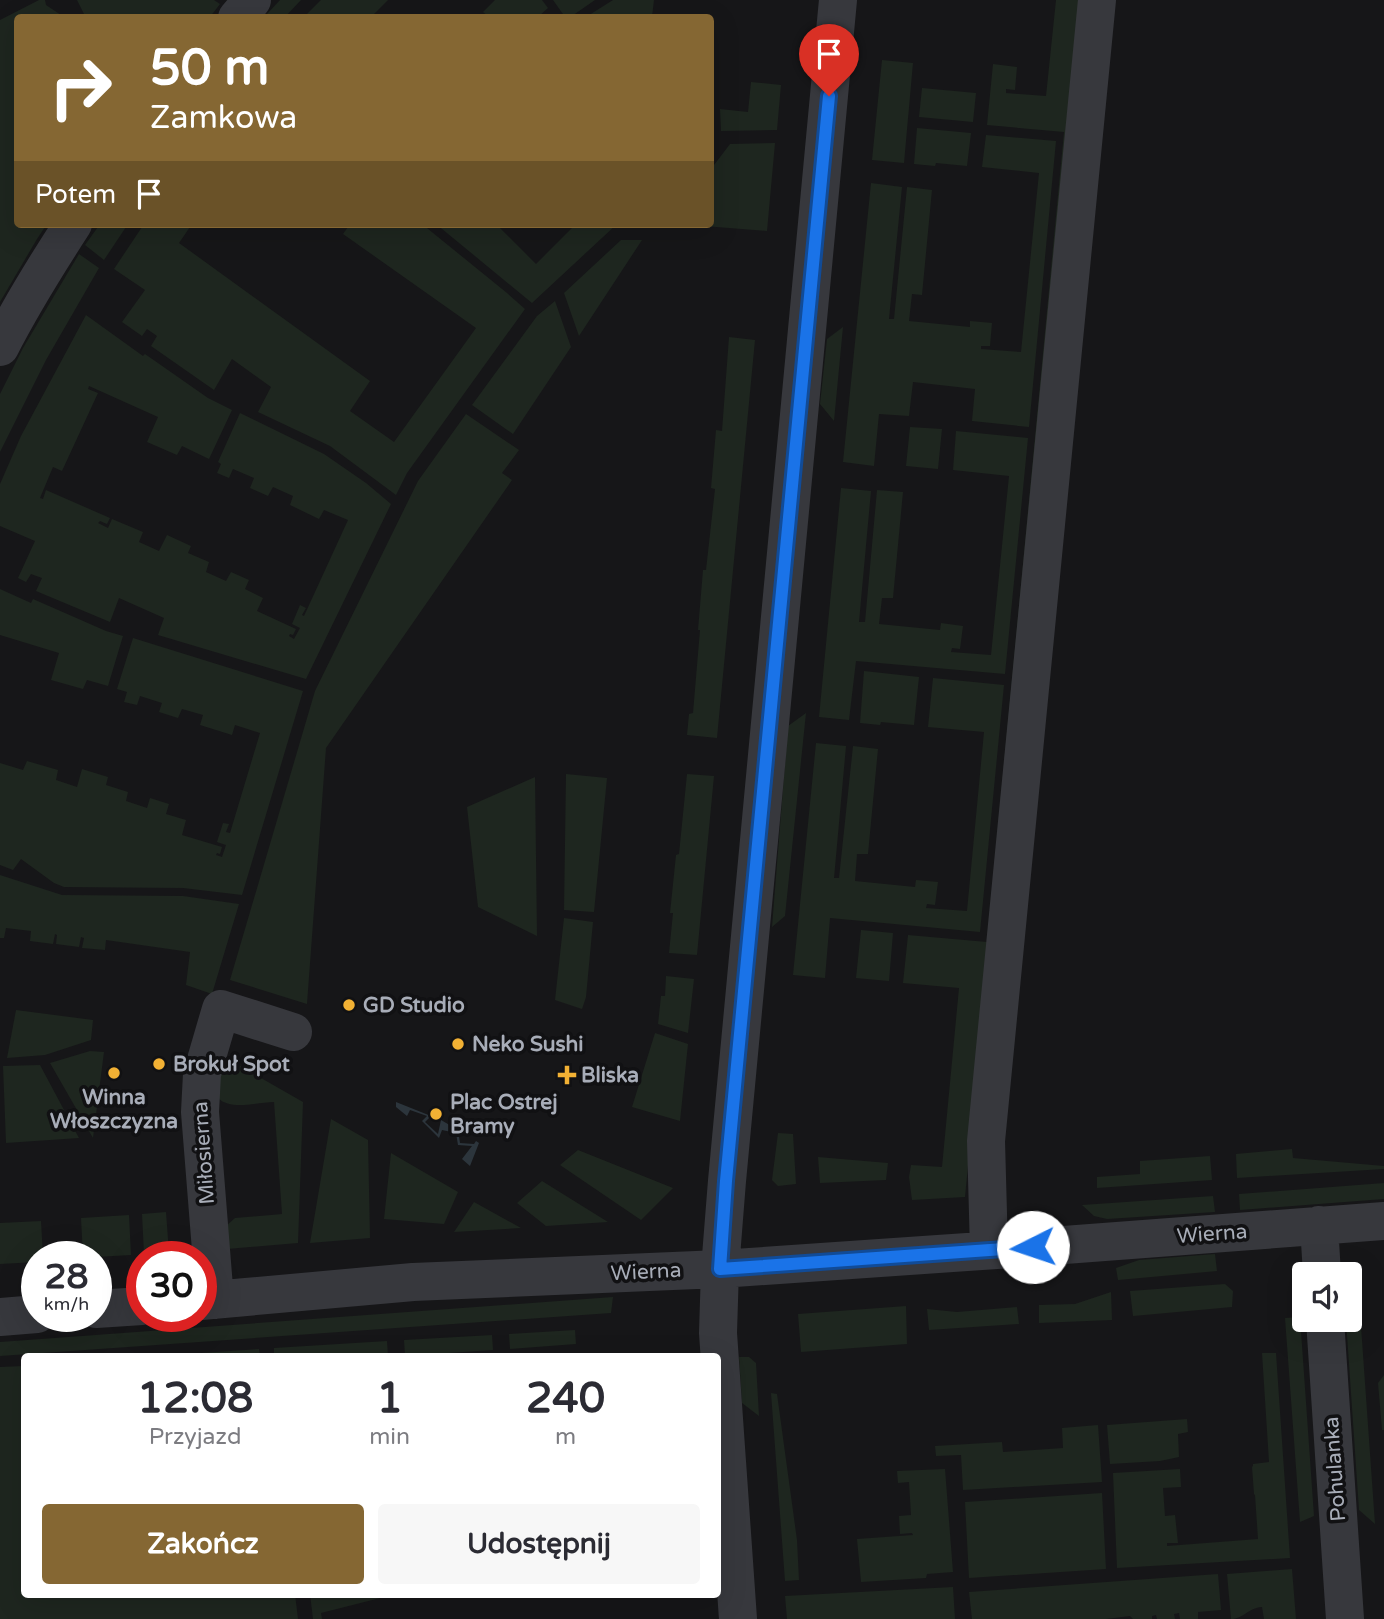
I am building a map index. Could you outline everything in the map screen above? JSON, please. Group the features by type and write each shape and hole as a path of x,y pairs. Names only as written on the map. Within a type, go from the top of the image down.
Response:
{"street":[{"path":"240,14 252,0"},
{"path":"719,1353 720,1269 726,1181 838,0"},
{"path":"989,1250 986,1141 1097,0"},
{"path":"0,347 45,265 70,228"},
{"name":"Miłosierna","path":"205,1241 200,1093 202,1074 221,1009 293,1032"},
{"name":"Wierna","path":"217,1300 413,1282 720,1269 1384,1221"},
{"path":"1318,1225 1321,1262"},
{"path":"0,1317 21,1315"},
{"name":"Pohulanka","path":"1326,1332 1345,1619"},
{"path":"721,1376 738,1619"}],"shaded area":[{"path":"39,0 45,0 46,5 60,14 14,14 14,228 44,228 0,302 0,20"},
{"path":"77,0 214,0 220,4 212,14 84,14"},
{"path":"280,0 301,0 288,14 267,14"},
{"path":"321,0 388,0 374,14 307,14"},
{"path":"495,0 542,0 548,8 541,14 483,12"},
{"path":"553,0 595,0 575,14 563,14"},
{"path":"613,0 654,0 652,14 591,14"},
{"path":"1056,0 1080,0 965,1197 912,1200 909,1177 911,1165 942,1167 959,988 903,983 908,935 987,942 1064,132 987,125 993,64 1017,67 1015,90 1006,89 1006,93 1046,96"},
{"path":"882,60 913,63 904,163 872,160"},
{"path":"751,82 781,85 777,130 721,131 720,109 748,112"},
{"path":"922,88 976,93 973,122 919,117"},
{"path":"917,128 971,133 967,166 914,164"},
{"path":"986,135 1056,141 1029,427 972,421 975,389 913,382 909,416 879,414 874,466 843,462 871,183 902,187 889,319 894,319 907,187 932,190 922,295 912,294 909,321 970,327 970,321 992,323 990,346 981,346 981,349 1021,352 1039,173 982,167"},
{"path":"775,143 767,231 714,227 714,165 730,144"},
{"path":"97,228 125,228 104,260 85,245"},
{"path":"141,228 189,228 179,243 370,381 350,411 394,442 476,328 343,234 347,228 427,228 525,309 407,473 396,495 330,446 258,412 271,387 232,359 214,390 151,346 157,336 147,329 142,336 122,322 145,290 114,269"},
{"path":"441,228 500,228 536,264 572,228 613,228 532,303"},
{"path":"621,240 642,240 579,336 564,293"},
{"path":"79,254 99,268 46,360 0,452 0,394 23,348"},
{"path":"555,301 571,347 513,434 472,405 537,316"},
{"path":"86,315 143,356 145,354 208,398 232,410 209,459 182,446 177,455 147,442 158,417 89,386 88,389 98,393 62,471 53,467 40,498 43,499 46,490 110,518 107,524 100,521 98,523 108,528 112,519 143,532 139,542 159,551 167,535 191,546 188,553 209,562 206,572 226,581 231,572 249,580 245,589 263,598 257,611 296,629 293,635 289,636 294,639 300,628 292,624 300,605 306,608 302,615 304,616 348,520 324,510 319,519 290,505 293,496 273,487 268,496 250,488 254,478 233,469 229,478 217,473 221,464 218,462 240,413 324,454 391,504 306,679 158,635 164,618 119,598 110,622 36,591 42,578 31,574 26,582 18,578 35,541 0,526 0,484 21,436"},
{"path":"843,327 834,421 820,404 827,339"},
{"path":"729,337 755,340 717,738 687,735 689,714 693,713 703,570 706,570 715,489 711,488 716,430 722,431"},
{"path":"466,414 519,450 502,473 512,480 326,748 307,1004 230,980 315,691 418,481"},
{"path":"910,427 942,429 938,469 906,466"},
{"path":"956,431 1028,438 1005,674 856,661 849,720 819,717 841,488 871,491 859,622 865,622 877,490 903,492 893,598 882,598 879,624 940,630 941,623 963,626 960,649 952,648 951,652 991,655 1009,476 953,470"},
{"path":"0,589 31,603 33,599 123,636 108,686 87,680 83,689 51,680 59,653 0,635"},
{"path":"133,638 303,691 242,895 183,888 64,887 54,883 21,859 13,870 0,865 0,763 23,770 27,761 58,770 56,780 77,787 82,769 108,777 106,785 128,792 126,801 147,808 150,798 169,804 166,814 186,820 182,835 222,847 220,854 216,855 222,857 226,845 217,842 223,823 229,824 226,832 230,833 260,733 235,725 232,735 200,725 203,715 182,709 178,718 159,712 162,703 140,696 137,705 124,702 127,692 117,689"},
{"path":"864,671 919,677 914,725 860,723"},
{"path":"933,678 1004,685 980,932 830,918 825,978 793,975 816,743 846,746 834,878 839,878 853,746 878,749 868,854 857,854 855,881 915,887 916,880 938,882 935,905 927,904 926,908 967,911 984,732 928,727"},
{"path":"806,713 785,916 772,927 788,726"},
{"path":"566,774 607,778 594,912 564,910"},
{"path":"687,774 714,776 697,955 669,953 673,913 670,913"},
{"path":"535,777 537,936 478,907 467,807"},
{"path":"0,875 62,895 183,896 239,904 212,994 186,985 190,952 106,940 105,950 82,948 84,938 81,937 79,947 56,944 55,934 53,944 30,941 31,931 6,928 4,938 0,938"},
{"path":"564,918 593,922 586,997 582,1009 555,1000"},
{"path":"861,930 893,933 889,981 856,978"},
{"path":"666,976 694,979 688,1033 658,1024 661,996 665,996"},
{"path":"16,1010 93,1020 91,1040 45,1055 7,1058"},
{"path":"655,1033 688,1044 680,1121 632,1107"},
{"path":"90,1051 104,1052 93,1138 50,1063"},
{"path":"221,1055 303,1102 298,1243 227,1249 226,1226 235,1218 282,1214 274,1102 237,1105 218,1098"},
{"path":"40,1065 79,1138 6,1143 3,1066"},
{"path":"396,1102 431,1116 425,1122 438,1134 441,1120 458,1130 460,1143 479,1143 470,1166 462,1159 472,1146 458,1145 456,1133 442,1130 439,1138 422,1121 427,1116 410,1110 407,1116 396,1107"},
{"path":"331,1119 368,1140 370,1238 310,1243"},
{"path":"778,1133 793,1134 796,1184 778,1186 772,1180"},
{"path":"1292,1149 1293,1158 1384,1166 1384,1169 1237,1178 1236,1154"},
{"path":"578,1150 673,1188 641,1220 560,1165"},
{"path":"391,1153 458,1192 444,1224 384,1219"},
{"path":"1210,1156 1212,1180 1097,1188 1097,1177 1140,1174 1140,1161"},
{"path":"818,1157 888,1163 886,1180 820,1183"},
{"path":"542,1181 608,1222 546,1226 517,1203"},
{"path":"1384,1183 1384,1199 1240,1210 1239,1194"},
{"path":"1213,1196 1215,1212 1107,1219 1094,1216 1082,1205"},
{"path":"474,1202 521,1228 454,1232"},
{"path":"166,1212 168,1241 143,1241 142,1214"},
{"path":"129,1215 130,1241 126,1241 126,1255 112,1256 112,1241 82,1241 81,1218"},
{"path":"41,1221 42,1241 21,1241 21,1263 0,1264 0,1223"},
{"path":"1215,1254 1217,1271 1118,1280 1116,1268 1139,1260"},
{"path":"1225,1284 1233,1291 1232,1307 1133,1316 1130,1291"},
{"path":"1111,1292 1112,1320 1039,1323 1039,1305 1075,1304"},
{"path":"613,1297 611,1313 0,1356 0,1342 136,1332 217,1332 217,1326"},
{"path":"906,1306 907,1344 801,1352 798,1314"},
{"path":"1017,1307 1019,1324 929,1330 927,1309 957,1312"},
{"path":"1285,1318 1292,1318 1292,1332 1301,1332 1314,1516 1300,1522"},
{"path":"575,1330 576,1344 510,1349 509,1334"},
{"path":"1347,1332 1361,1332 1375,1524 1359,1510"},
{"path":"492,1335 493,1350 405,1353 404,1340"},
{"path":"387,1341 388,1353 274,1353 274,1348"},
{"path":"259,1349 260,1353 201,1353"},
{"path":"1262,1353 1276,1353 1290,1558 1117,1568 1113,1473 1180,1469 1181,1487 1163,1488 1165,1516 1175,1515 1178,1543 1167,1543 1167,1546 1258,1539 1252,1467 1253,1464 1269,1462"},
{"path":"739,1357 749,1357 756,1363 759,1416 742,1403"},
{"path":"21,1366 21,1598 295,1598 298,1619 0,1619 0,1367"},
{"path":"1384,1375 1384,1430 1382,1430 1378,1383"},
{"path":"771,1393 777,1394 797,1540 799,1580 785,1581"},
{"path":"1187,1419 1188,1432 1178,1434 1179,1457 1110,1464 1107,1425"},
{"path":"1098,1425 1102,1482 963,1490 961,1455 936,1456 935,1446 1002,1442 1003,1452 1063,1448 1062,1428"},
{"path":"945,1469 953,1572 927,1574 926,1578 861,1582 857,1539 913,1535 900,1534 899,1516 911,1515 909,1482 898,1483 897,1471"},
{"path":"1102,1493 1106,1569 969,1578 965,1502"},
{"path":"1292,1569 1296,1619 1264,1619 1262,1607 1231,1619 1227,1574"},
{"path":"1218,1574 1221,1610 1198,1612 1198,1619 1180,1619 1179,1613 1174,1614 1175,1619 1157,1619 1156,1615 1152,1616 1152,1619 1133,1619 1130,1616 1106,1619 972,1619 969,1592"},
{"path":"953,1587 955,1619 787,1619 785,1596"},
{"path":"310,1598 380,1598 321,1613 322,1619 313,1619"}],"place":[{"name":"GD Studio","path":"349,1005"},
{"name":"Neko Sushi","path":"458,1044"},
{"name":"Brokuł Spot","path":"159,1064"},
{"name":"Winna Włoszczyzna","path":"114,1073"},
{"name":"Bliska","path":"567,1075"},
{"name":"Plac Ostrej Bramy","path":"436,1114"}],"route":[{"path":"829,96 726,1181 720,1269 1033,1247"}]}
